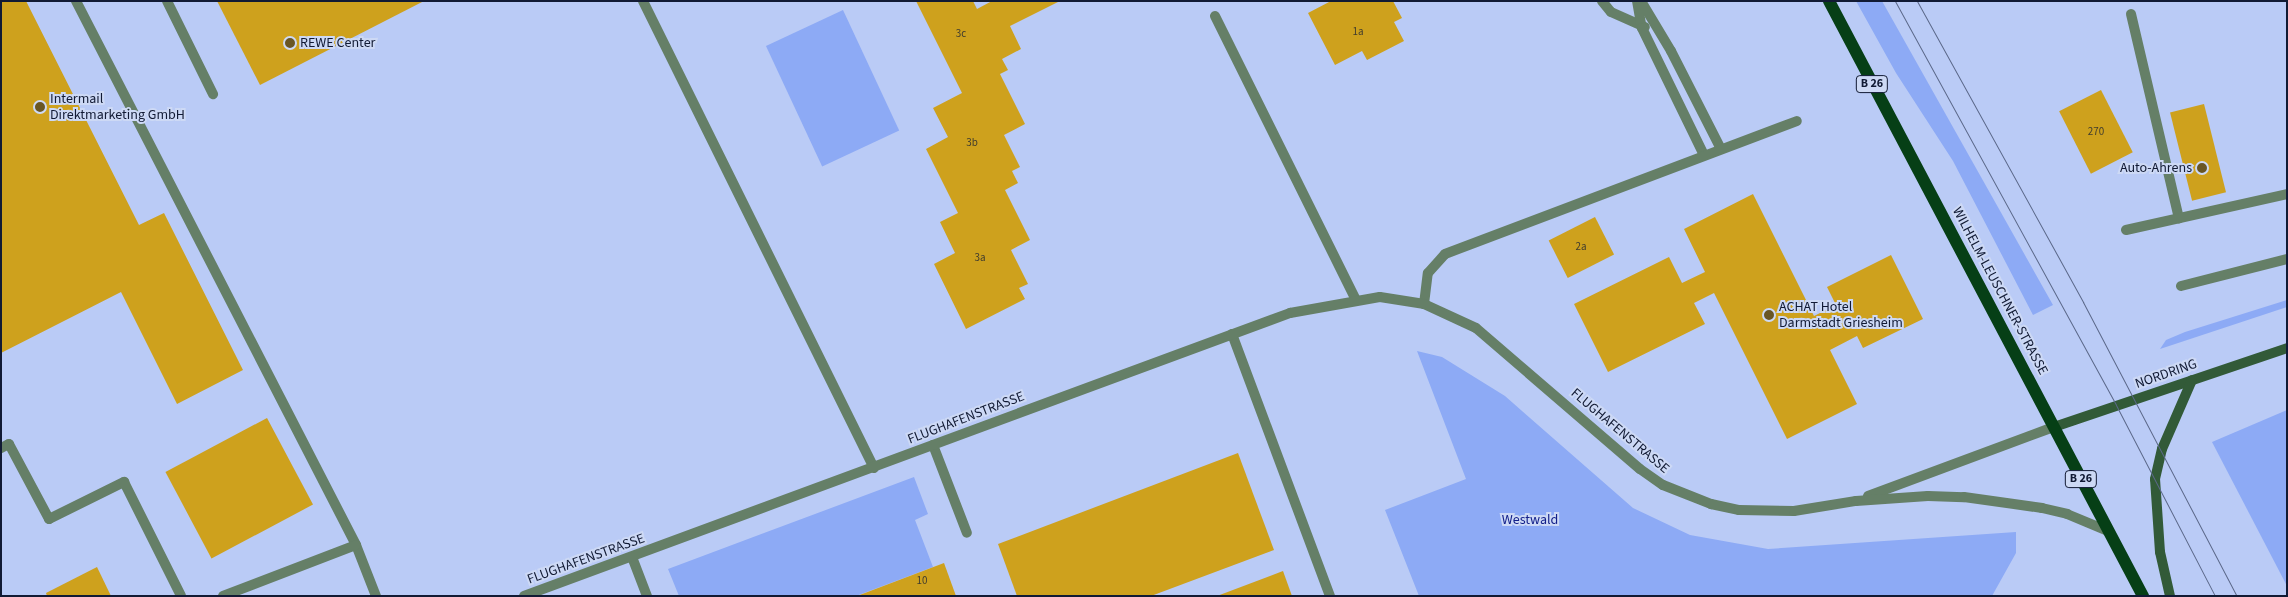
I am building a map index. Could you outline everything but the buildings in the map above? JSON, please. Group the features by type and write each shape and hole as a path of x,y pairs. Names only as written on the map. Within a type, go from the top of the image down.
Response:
{"main road":[{"name":"WILHELM-LEUSCHNER-STRASSE","path":"1828,1 2144,596"},
{"name":"NORDRING","path":"2054,427 2287,348"},
{"path":"2170,596 2160,552 2155,479 2162,449 2192,380"}],"street":[{"path":"76,1 356,544 376,596"},
{"path":"167,1 213,94"},
{"path":"642,1 874,468"},
{"path":"1602,1 1611,12 1642,28"},
{"path":"1639,1 1642,28 1704,155"},
{"path":"1639,1 1655,22 1721,149"},
{"path":"2130,14 2179,218"},
{"path":"1215,16 1356,300"},
{"path":"1642,28 1655,22"},
{"path":"1424,304 1428,273 1445,254 1798,121"},
{"path":"2126,230 2287,194"},
{"path":"2181,286 2287,259"},
{"name":"FLUGHAFENSTRASSE","path":"524,596 1290,313 1380,297 1424,304 1451,315 1497,343 1604,440 1663,485 1712,504 1738,510 1794,511 1856,501 1928,496 1994,500 2067,514 2108,531"},
{"path":"1232,334 1330,596"},
{"name":"FLUGHAFENSTRASSE","path":"1856,501 2054,427"},
{"path":"1,448 9,444 49,519 124,482 181,596"},
{"path":"933,445 967,533"},
{"path":"223,596 356,544"},
{"path":"632,557 647,596"}],"green space":[{"path":"1856,1 1882,1 2053,305 2033,315 1953,161 1896,73"},
{"path":"843,10 899,131 822,166 766,46"},
{"path":"2287,300 2287,307 2160,349 2166,340 2185,332"},
{"name":"Westwald","path":"1417,351 1442,357 1505,396 1633,508 1690,535 1768,549 2016,532 2016,553 1992,596 1419,596 1385,510 1466,479"},
{"path":"2287,410 2287,586 2212,442"},
{"path":"914,477 928,514 915,520 933,567 856,596 679,596 668,569"}],"tram line":[{"path":"1895,1 2116,405 2215,596"},
{"path":"1917,1 2083,302 2237,596"}],"place":[{"name":"REWE Center","path":"290,43"},
{"name":"Intermail Direktmarketing GmbH","path":"40,107"},
{"name":"Auto-Ahrens","path":"2202,168"},
{"name":"ACHAT Hotel Darmstadt Griesheim","path":"1769,315"}]}
